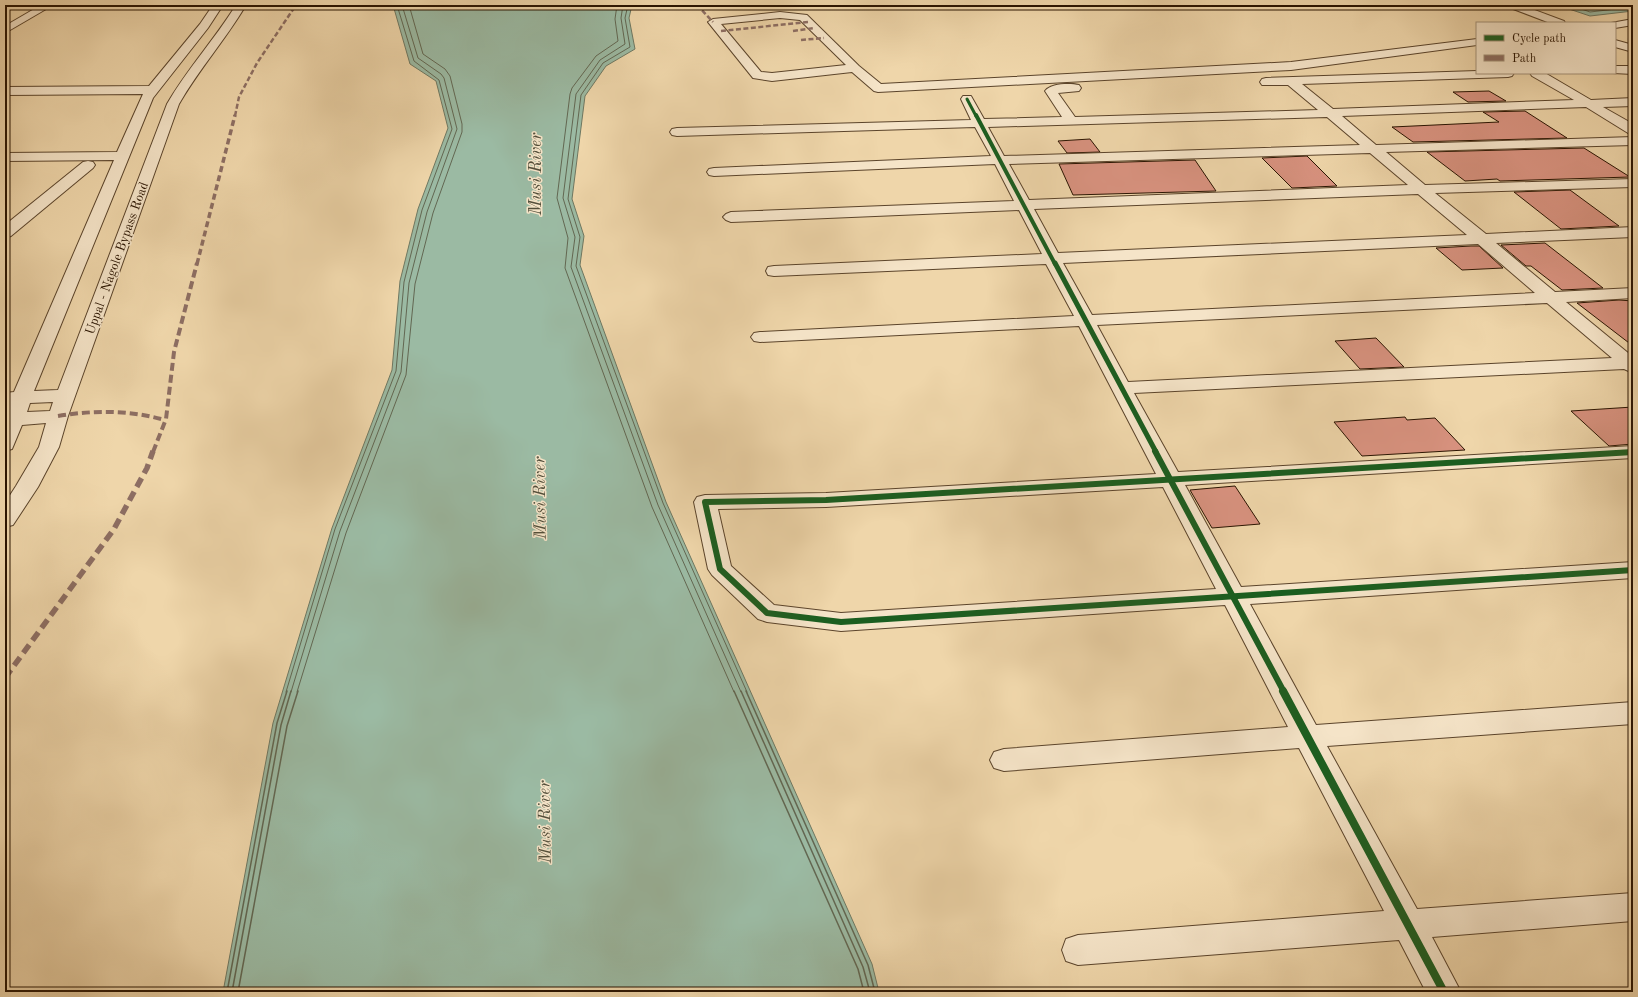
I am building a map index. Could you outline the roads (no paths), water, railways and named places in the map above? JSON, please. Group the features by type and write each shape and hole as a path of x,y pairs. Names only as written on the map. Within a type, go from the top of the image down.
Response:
{"street":[{"path":"5,22 36,5"},
{"path":"5,30 48,5"},
{"name":"Uppal - Nagole Bypass Road","path":"5,445 13,398 121,160 149,94 185,51 218,5"},
{"name":"Uppal - Nagole Bypass Road","path":"5,520 27,487 48,447 58,416 173,104 182,87 233,19 241,5"},
{"path":"1512,5 1557,22"},
{"path":"854,68 772,77 757,75 713,22 780,15 803,17 854,68 878,88 1291,66 1476,42"},
{"path":"1616,24 1633,22"},
{"path":"1616,43 1633,49"},
{"path":"1616,70 1633,70"},
{"path":"1252,82 1481,74"},
{"path":"1538,74 1633,130"},
{"path":"1291,81 1631,364"},
{"path":"1071,120 1051,91 1056,89 1134,86"},
{"path":"5,91 149,94"},
{"path":"5,98 149,94"},
{"path":"967,99 1444,992"},
{"path":"677,132 1330,113 1633,102"},
{"path":"714,172 999,160 1633,141"},
{"path":"5,157 121,160"},
{"path":"5,165 88,165 121,160"},
{"path":"5,233 88,165"},
{"path":"731,217 1422,189 1633,184"},
{"path":"774,270 1633,232"},
{"path":"760,337 1633,293"},
{"path":"1121,388 1631,364"},
{"path":"13,398 66,395"},
{"path":"9,420 58,416"},
{"path":"1633,452 826,500 705,502 720,569 767,613 841,622 1633,570"},
{"path":"1004,760 1308,736 1633,713"},
{"path":"1078,950 1633,907"}],"water":[{"name":"Musi River","path":"393,5 632,5 629,18 635,49 606,66 585,96 572,199 584,236 580,265 666,502 872,964 879,992 223,992 273,723 332,528 392,370 400,281 418,209 448,128 436,81 410,64"},
{"path":"1557,5 1633,5 1633,11 1590,16"}]}
